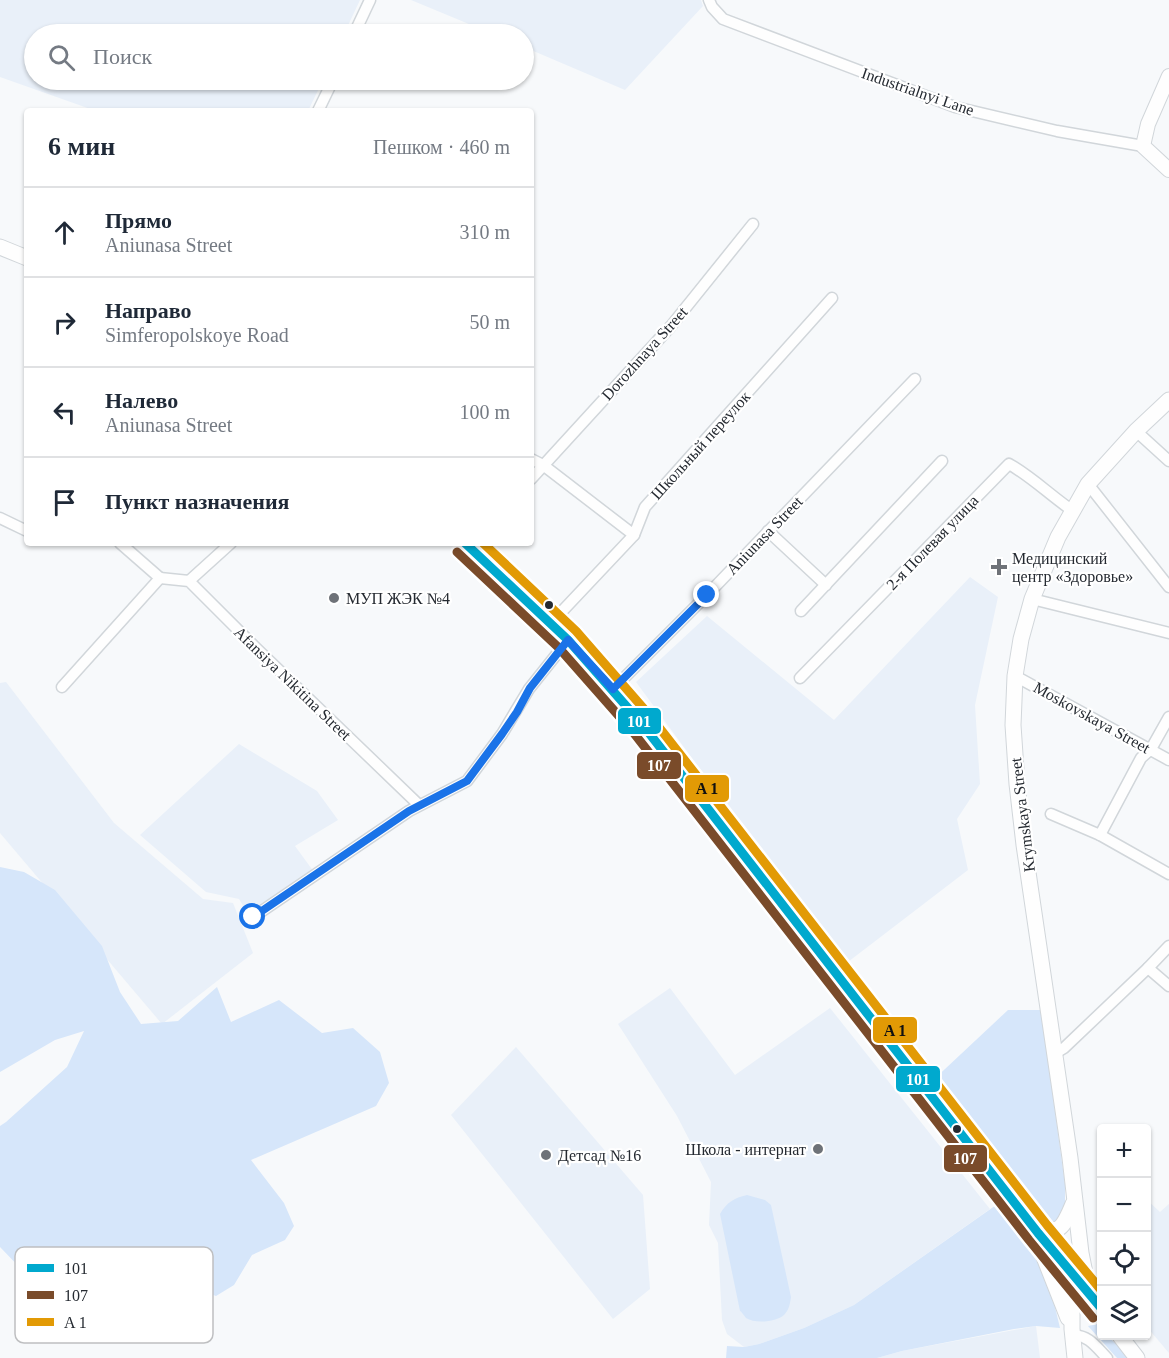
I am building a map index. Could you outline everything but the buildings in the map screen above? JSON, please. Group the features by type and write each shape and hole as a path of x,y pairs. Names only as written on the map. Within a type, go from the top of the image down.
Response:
{"main road":[{"path":"0,247 24,257"},
{"name":"Krymskaya Street","path":"1072,1333 1074,1200 1017,784 1013,725 1015,676 1021,639 1032,598 1058,537 1088,484 1136,430 1169,400"},
{"path":"471,546 568,640 613,689 1032,1225 1097,1304"},
{"path":"1032,1225 1046,1232 1059,1230 1064,1225 1074,1200"},
{"path":"1074,1200 1083,1265 1097,1299"},
{"path":"1032,1225 1072,1333 1075,1358"},
{"path":"1072,1333 1079,1305 1090,1304 1097,1307"},
{"path":"1124,1340 1137,1358"}],"street":[{"path":"359,24 370,0"},
{"name":"Industrialnyi Lane","path":"709,0 723,19 955,107 1057,131 1143,146"},
{"path":"1169,76 1148,124 1143,146 1169,170"},
{"path":"319,108 328,90"},
{"name":"Dorozhnaya Street","path":"534,476 671,326 753,224"},
{"name":"Школьный переулок","path":"551,623 634,535 645,507 832,298"},
{"name":"Aniunasa Street","path":"613,689 915,379"},
{"path":"1136,430 1169,460"},
{"path":"534,460 634,535"},
{"path":"801,611 942,461"},
{"name":"2-я Полевая улица","path":"800,678 1009,464 1023,472 1073,511"},
{"path":"1088,484 1169,587"},
{"path":"0,518 24,530"},
{"path":"768,531 826,585"},
{"path":"123,546 160,578 189,581 228,546"},
{"path":"62,687 160,578"},
{"name":"Afansiya Nikitina Street","path":"189,581 419,805"},
{"path":"1032,598 1169,633"},
{"path":"253,917 419,805 467,781 507,727 530,688 568,640"},
{"name":"Moskovskaya Street","path":"1015,676 1169,760"},
{"path":"1100,835 1141,758 1151,749 1169,717"},
{"path":"1051,814 1100,835 1169,874"},
{"path":"1054,1054 1065,1048 1169,946"},
{"path":"1148,968 1169,986"},
{"path":"1072,1333 1085,1338 1107,1358"}],"shaded area":[{"path":"0,0 360,0 349,24 24,24 24,86 0,77"},
{"path":"411,0 701,0 703,6 625,90 534,51 534,24 469,24"},
{"path":"37,90 318,90 309,108 88,108"},
{"path":"970,577 998,597 975,705 980,784 957,819 968,870 844,965 636,682 707,616 834,720"},
{"path":"6,682 114,823 203,899 233,903 253,953 162,1024 0,833 0,683"},
{"path":"239,744 317,791 338,820 295,846 314,872 247,912 239,899 206,892 140,835"},
{"path":"0,867 24,872 55,890 102,946 120,992 141,1024 178,1021 217,987 231,1022 279,1000 322,1033 353,1028 380,1052 389,1083 376,1106 251,1160 284,1203 294,1226 285,1240 252,1255 234,1285 216,1296 213,1295 213,1247 15,1247 15,1263 0,1247 0,1126 67,1067 84,1031 55,1040 0,1072"},
{"name":"Школа - интернат","path":"670,988 735,1075 830,1008 990,1209 854,1305 804,1328 744,1347 727,1334 722,1320 718,1243 709,1225 711,1182 677,1116 618,1024"},
{"path":"1008,1010 1041,1010 1065,1184 1065,1209 1060,1219 1051,1223 1041,1223 1030,1214 929,1084"},
{"name":"Детсад №16","path":"516,1047 643,1195 650,1289 613,1319 451,1115"},
{"path":"747,1195 765,1200 771,1205 791,1297 786,1313 771,1321 750,1320 740,1311 720,1214 731,1201"},
{"path":"999,1203 1016,1223 1050,1286 1060,1328 1036,1326 1014,1329 877,1358 726,1358 727,1346 744,1347 759,1344 804,1328 854,1305"},
{"path":"1151,1204 1160,1212 1169,1204 1169,1353 1151,1332"},
{"path":"1095,1321 1097,1336 1088,1326 1093,1325"},
{"path":"1036,1326 1040,1358 877,1358 902,1351"},
{"path":"1101,1340 1112,1340 1129,1358 1117,1358"}],"transit line":[{"name":"101","path":"468,546 568,640 642,724 1038,1233 1097,1303"},
{"path":"486,546 576,631 651,717 1047,1225 1098,1286"},
{"name":"107","path":"457,552 559,648 633,732 1029,1240 1093,1318"}],"place":[{"name":"Медицинский центр «Здоровье»","path":"999,567"},
{"name":"МУП ЖЭК №4","path":"334,598"},
{"name":"Школа - интернат","path":"818,1149"},
{"name":"Детсад №16","path":"546,1155"}],"route":[{"path":"253,917 409,811 467,781 517,712 530,688 568,640 613,689 707,595"}]}
